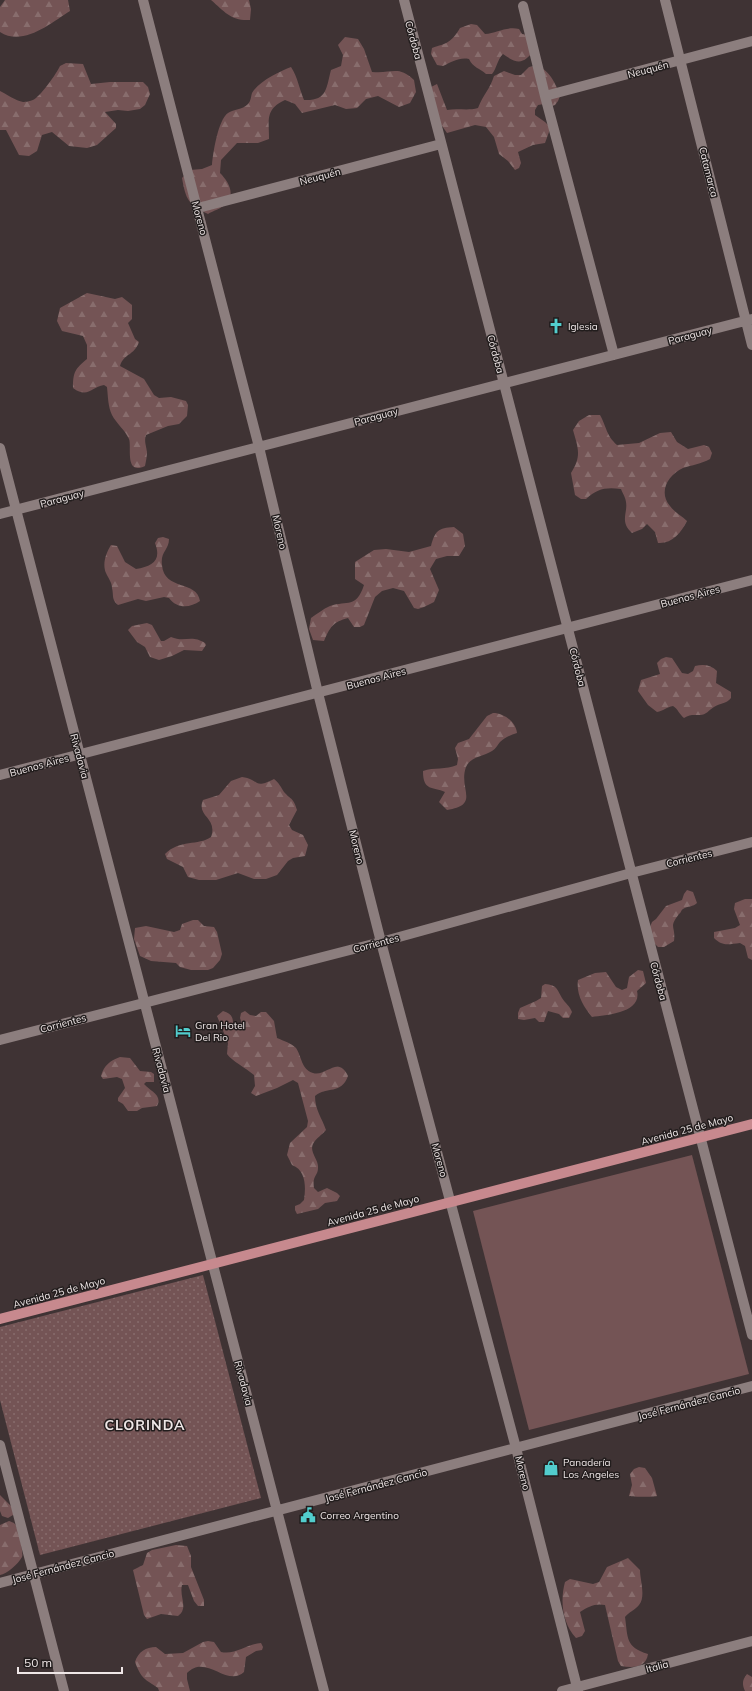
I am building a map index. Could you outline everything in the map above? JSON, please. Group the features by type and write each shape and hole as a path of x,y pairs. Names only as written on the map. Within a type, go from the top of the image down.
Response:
{"main road":[{"name":"Avenida 25 de Mayo","path":"0,1319 752,1124"}],"street":[{"name":"Moreno","path":"143,0 259,447 318,693 381,942 516,1448 578,1689"},
{"name":"Córdoba","path":"404,0 752,1335"},
{"name":"Catamarca","path":"665,0 749,319 752,345"},
{"path":"523,6 545,96 614,355"},
{"name":"Neuquén","path":"545,96 752,41"},
{"name":"Neuquén","path":"198,208 441,144"},
{"name":"Paraguay","path":"0,514 749,319"},
{"name":"Rivadavia","path":"0,448 324,1691"},
{"name":"Buenos Aires","path":"0,775 752,580"},
{"name":"Corrientes","path":"0,1040 381,942 631,873 752,842"},
{"name":"José Fernández Cancio","path":"0,1583 752,1386"},
{"path":"0,1445 64,1691"},
{"name":"Italia","path":"562,1691 578,1689 752,1641"}],"green space":[{"path":"5,0 68,0 70,11 36,32 18,37 9,36 0,32 0,7"},
{"path":"211,0 249,0 251,9 250,20 238,19 229,15"},
{"path":"471,24 477,25 485,34 510,28 519,29 522,34 528,35 535,49 527,58 520,61 508,58 503,54 492,74 486,74 475,66 469,59 459,59 443,66 437,65 431,54 432,48 448,42 454,37 460,28"},
{"path":"345,37 358,39 364,49 372,72 399,71 408,75 414,80 416,92 410,103 399,107 378,96 366,99 357,108 346,109 335,105 302,113 295,104 285,100 279,103 271,111 269,121 269,139 258,143 237,143 221,160 220,173 226,180 231,192 229,200 226,204 208,214 192,204 185,192 182,178 190,170 202,169 212,165 219,129 224,117 228,113 248,104 252,93 264,81 291,67 304,100 312,100 321,96 326,88 331,70 341,66 343,55 338,45"},
{"path":"66,63 83,64 91,84 110,82 143,82 148,87 150,94 145,105 140,109 105,112 116,124 116,128 97,145 87,148 69,146 52,132 42,135 37,151 29,156 19,155 6,130 0,130 0,91 23,102 33,100 44,90 60,66"},
{"path":"529,67 540,67 548,73 560,96 555,105 549,107 544,104 538,105 535,110 535,115 549,126 549,132 545,143 533,145 518,152 521,163 519,168 515,170 508,161 499,154 494,137 486,127 475,125 447,133 440,123 431,87 437,84 447,110 474,109 478,108 491,85 494,76 504,71 515,75 521,75"},
{"path":"87,293 115,299 122,297 132,305 132,319 128,323 135,339 139,342 137,347 124,359 120,366 144,379 154,395 159,398 171,397 186,401 188,405 187,416 179,424 168,426 146,435 145,441 147,454 145,466 138,468 134,467 132,464 130,459 129,439 112,415 107,387 104,385 86,392 78,391 73,388 76,371 87,359 87,345 83,336 62,331 57,321 60,308"},
{"path":"589,415 600,415 609,435 617,445 639,443 660,433 671,432 677,442 688,449 704,445 709,447 712,453 710,459 683,468 673,475 666,484 666,501 687,521 682,530 672,540 658,543 655,532 647,524 642,529 632,533 625,520 626,503 621,489 610,488 602,490 594,493 586,499 581,499 575,495 571,473 577,462 578,452 573,430 579,421"},
{"path":"454,527 463,534 465,546 459,556 447,556 436,559 430,569 439,590 434,602 418,609 414,608 404,591 393,588 382,591 375,597 364,625 354,627 348,618 335,623 328,632 324,641 313,640 309,629 311,618 330,606 354,601 361,593 364,585 355,579 355,562 374,550 386,549 409,552 431,546 438,531 444,528"},
{"path":"163,537 169,539 168,546 162,557 164,573 168,579 193,590 198,594 200,601 188,606 180,606 172,602 169,598 164,597 146,601 138,599 118,605 114,599 111,584 104,566 106,555 111,545 117,546 125,562 136,569 154,562 157,554 155,543 158,538"},
{"path":"147,623 152,625 161,641 171,637 176,639 196,639 205,643 206,645 202,651 184,650 159,660 150,657 145,647 137,642 128,630 132,626"},
{"path":"666,657 672,658 682,673 688,674 693,671 695,666 704,665 712,667 717,671 716,683 731,692 731,698 702,715 690,715 684,718 673,706 657,712 648,705 638,691 641,680 660,674 657,663"},
{"path":"493,713 505,716 509,719 514,725 517,733 510,735 489,753 474,759 468,764 464,775 466,800 457,808 447,810 439,802 445,792 427,785 423,778 423,771 457,765 458,759 455,748 458,743 469,739 487,716"},
{"path":"242,777 248,778 259,784 263,784 274,779 293,801 297,810 289,825 292,830 303,835 308,845 305,856 293,858 288,861 277,875 266,879 254,879 238,873 216,880 199,880 188,877 183,867 167,859 165,854 177,846 206,840 211,837 212,825 202,810 203,800 219,795 231,781"},
{"path":"687,890 693,892 697,903 682,909 674,922 674,941 664,947 658,947 654,943 650,927 652,922 666,906 682,900"},
{"path":"745,899 752,899 752,960 748,958 745,946 740,943 723,944 714,938 714,932 735,928 740,925 734,909 735,903"},
{"path":"193,920 198,920 204,926 214,927 217,932 222,954 220,960 213,968 208,970 191,970 180,967 176,963 151,961 140,956 134,939 135,928 146,926 174,932 180,930 182,924"},
{"path":"638,970 643,971 646,983 637,991 637,998 634,1004 622,1012 592,1017 579,995 578,980 595,973 606,972 616,987 622,990 627,988 629,977"},
{"path":"545,984 552,985 558,990 572,1012 569,1018 563,1018 559,1014 548,1011 544,1022 539,1022 535,1018 524,1020 518,1019 520,1008 541,998 542,986"},
{"path":"223,1011 231,1015 233,1023 237,1027 242,1024 240,1018 241,1013 245,1011 250,1015 256,1016 261,1012 266,1012 274,1021 277,1038 290,1043 296,1048 306,1069 313,1073 318,1073 340,1067 348,1076 342,1086 324,1091 315,1096 317,1110 326,1130 316,1140 312,1147 318,1165 318,1171 314,1178 314,1188 318,1192 327,1188 337,1193 340,1196 337,1201 325,1203 318,1209 297,1214 295,1206 304,1200 305,1185 300,1171 297,1167 292,1165 287,1155 290,1143 307,1127 308,1121 298,1083 293,1080 256,1096 251,1093 255,1086 254,1075 227,1054 228,1043 217,1016"},
{"path":"120,1057 130,1058 140,1071 151,1072 154,1074 154,1082 146,1082 144,1084 157,1096 157,1106 142,1108 137,1111 128,1111 123,1104 118,1101 118,1098 125,1088 122,1079 117,1077 103,1079 101,1076 108,1064"},
{"path":"692,1155 749,1374 529,1430 473,1211"},
{"path":"203,1275 261,1498 40,1555 0,1400 0,1327"},
{"path":"639,1467 645,1468 652,1478 657,1496 629,1496 632,1485 630,1474 634,1469"},
{"path":"0,1495 14,1509 13,1515 8,1518 2,1516 0,1511"},
{"path":"9,1521 14,1523 16,1526 20,1540 22,1557 6,1573 0,1575 0,1525"},
{"path":"176,1545 187,1546 191,1556 191,1567 204,1600 204,1606 198,1606 194,1601 188,1585 182,1585 183,1609 178,1616 161,1614 147,1619 144,1615 133,1570 143,1565 147,1553 152,1550"},
{"path":"628,1558 640,1570 642,1593 641,1602 639,1605 625,1617 629,1641 635,1648 648,1654 645,1662 634,1667 621,1666 618,1661 605,1605 595,1605 580,1612 585,1631 582,1636 576,1638 571,1632 563,1611 563,1589 565,1582 570,1579 593,1584 599,1582 607,1567"},
{"path":"203,1642 214,1642 221,1652 226,1653 261,1643 263,1647 262,1650 256,1651 246,1657 244,1672 237,1676 224,1674 209,1668 194,1668 187,1673 190,1691 159,1691 158,1688 142,1676 135,1662 140,1653 149,1648 156,1647 165,1654 183,1653"},
{"path":"747,1674 752,1677 752,1691 745,1691 743,1686 743,1680"}],"place":[{"name":"Iglesia","path":"556,326"},
{"name":"Gran Hotel Del Rio","path":"183,1031"},
{"name":"Panadería Los Angeles","path":"551,1468"},
{"name":"Correo Argentino","path":"308,1515"}],"district":[{"name":"CLORINDA","path":"145,1425"}]}
